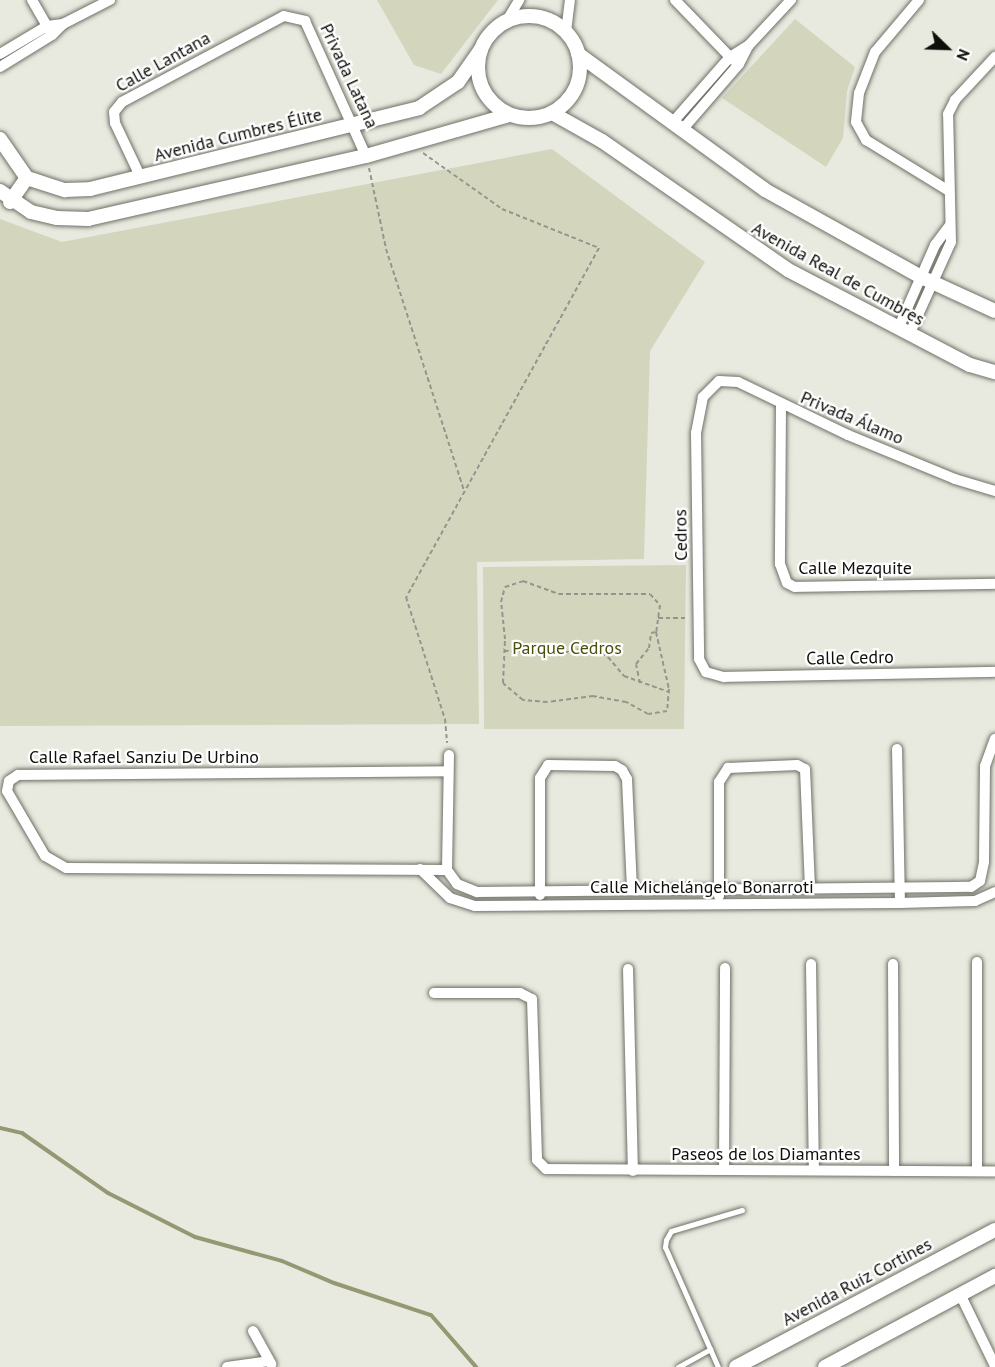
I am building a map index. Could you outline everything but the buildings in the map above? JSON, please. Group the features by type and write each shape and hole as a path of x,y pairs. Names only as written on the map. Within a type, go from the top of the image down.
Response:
{"street":[{"path":"32,0 50,30"},
{"path":"0,54 110,0"},
{"path":"506,22 537,16 566,32 578,54 576,88 566,103 552,113 531,118 510,115 493,104 482,88 478,68 481,49 491,33 506,22 519,0"},
{"path":"566,32 570,0"},
{"path":"675,0 734,61"},
{"path":"677,126 791,0"},
{"path":"919,0 875,52 859,93 856,122 866,140 949,191"},
{"name":"Calle Lantana","path":"141,178 115,123 114,112 122,102 284,16 295,16"},
{"name":"Privada Latana","path":"295,16 305,21 356,125 366,156"},
{"path":"0,67 50,30"},
{"name":"Avenida Cumbres Élite","path":"27,178 65,190 141,178 399,115 438,97 458,82 481,49"},
{"name":"Avenida Real de Cumbres","path":"578,54 775,196 927,280 995,311"},
{"path":"904,332 927,280 951,242 948,114 955,100 995,57"},
{"name":"Avenida Real de Cumbres","path":"552,113 602,141 788,270 970,365 995,372"},
{"path":"0,191 10,202 31,212 57,218 88,219 411,145 510,115"},
{"path":"0,139 27,178 10,202"},
{"name":"Privada Álamo","path":"703,397 719,381 729,381 750,387 781,405 955,479 995,491"},
{"name":"Cedros","path":"703,397 696,433 699,659 706,672"},
{"name":"Calle Mezquite","path":"781,405 780,564 787,583 795,587 995,584"},
{"name":"Calle Cedro","path":"706,672 724,677 995,672"},
{"path":"995,740 985,766 984,862 980,881 995,892"},
{"path":"897,749 900,903"},
{"path":"447,870 449,755"},
{"path":"540,904 540,778 548,765 615,766 622,770 627,779 632,890"},
{"path":"720,902 721,774 728,768 797,765 804,769 810,886"},
{"name":"Calle Rafael Sanziu De Urbino","path":"447,870 66,868 45,856 7,791 9,781 18,775 448,771"},
{"name":"Calle Michelángelo Bonarroti","path":"420,869 441,892 462,904 900,903 975,901 995,892"},
{"name":"Calle Michelángelo Bonarroti","path":"447,870 457,884 477,892 540,889 632,890 810,886 971,887 980,881"},
{"path":"977,962 977,1170"},
{"path":"811,964 814,1170"},
{"path":"893,964 894,1171"},
{"path":"724,1170 725,968"},
{"path":"628,969 633,1171"},
{"name":"Paseos de los Diamantes","path":"434,993 520,993 532,999 537,1160 540,1166 633,1171 994,1170"},
{"name":"Avenida Ruíz Cortines","path":"736,1367 995,1230"},
{"path":"825,1367 995,1276"},
{"path":"961,1296 995,1366"},
{"path":"227,1367 270,1364 253,1331"}],"lane":[{"path":"718,1367 665,1247 666,1239 671,1231 742,1210"},
{"path":"678,1367 710,1349"}],"path":[{"path":"411,145 502,209 599,248 406,597 445,719 449,755"},
{"path":"366,156 386,249 464,491"},
{"path":"523,581 559,594 650,594 660,605 656,632 663,651 669,692 667,711 648,714 626,702 593,696 547,702 523,700 503,683 501,602 505,587 523,581"},
{"path":"658,618 699,618"},
{"path":"640,685 636,664 649,648 651,633 656,632"},
{"path":"504,651 570,652 588,646 640,685 669,692"}],"green space":[{"path":"377,0 498,0 441,74 414,65"},
{"path":"795,19 855,67 847,91 843,138 826,167 722,98"},
{"path":"552,149 705,262 650,351 644,559 477,562 479,724 0,726 0,219 62,242"},
{"name":"Parque Cedros","path":"686,565 684,729 484,729 483,567"}],"waterway":[{"path":"0,1128 22,1133 108,1193 195,1237 282,1261 334,1283 431,1315 476,1367"}]}
